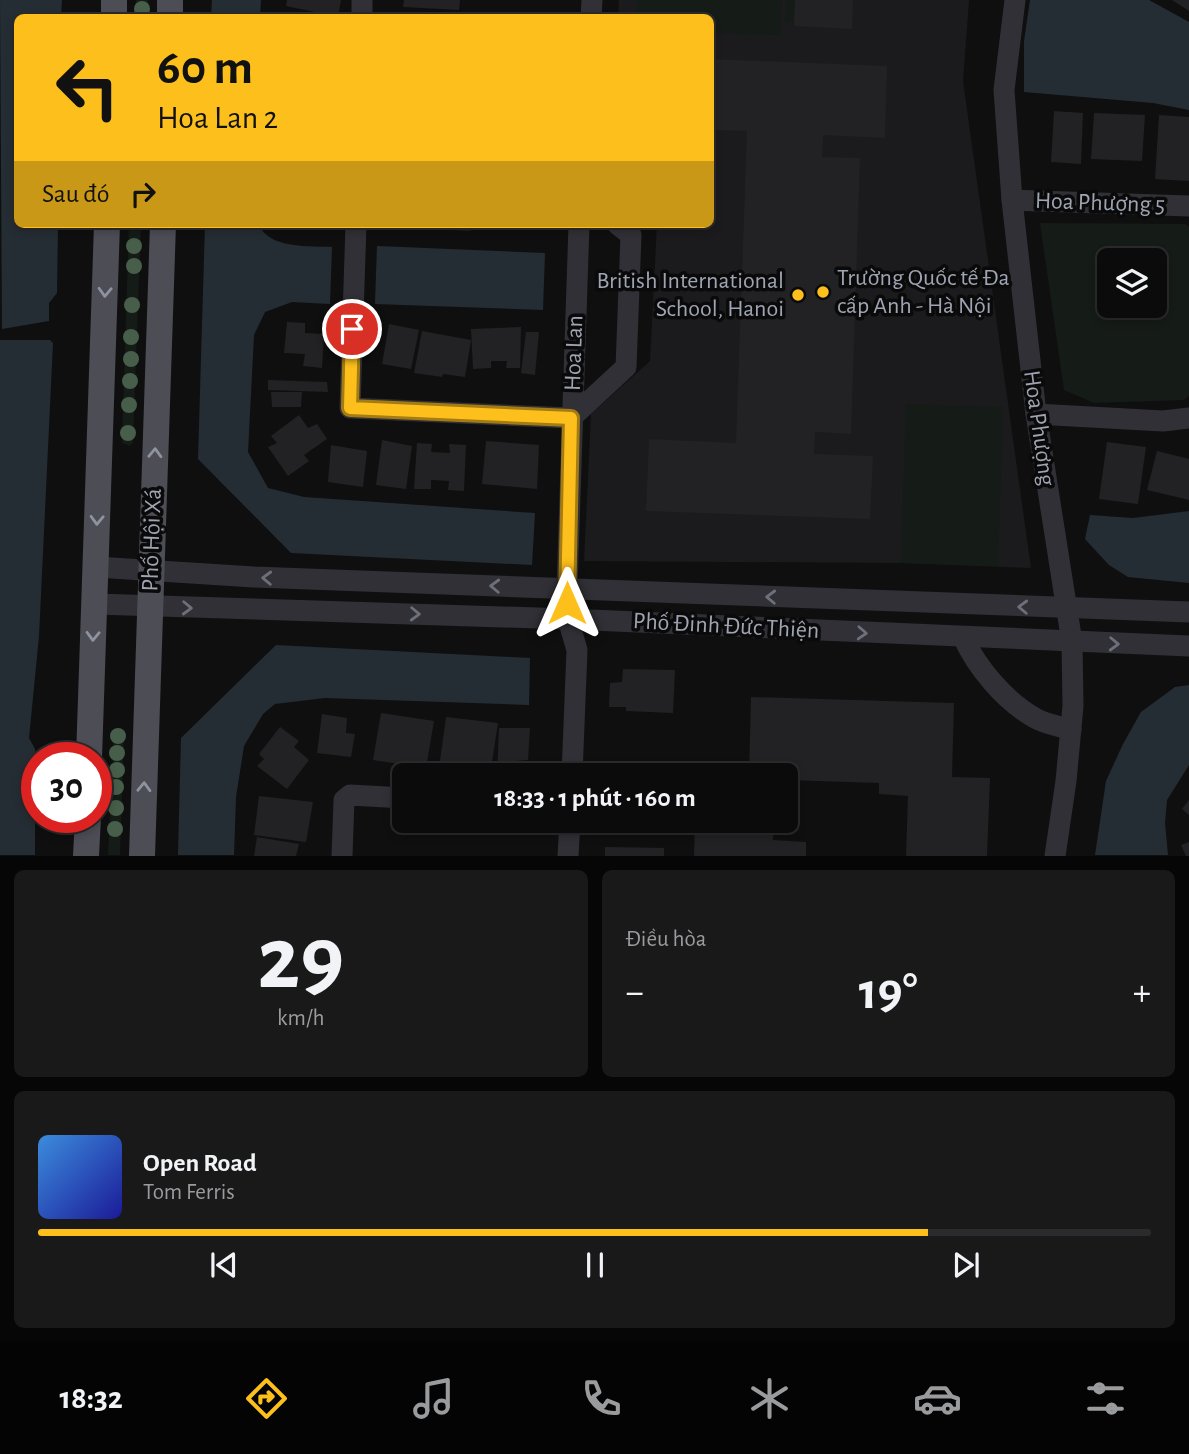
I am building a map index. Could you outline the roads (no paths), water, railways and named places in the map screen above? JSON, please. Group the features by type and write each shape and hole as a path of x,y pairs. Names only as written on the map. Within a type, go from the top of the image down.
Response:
{"main road":[{"path":"90,742 107,228"},
{"name":"Phố Hội Xá","path":"142,856 163,228"},
{"path":"86,856 87,833"}],"street":[{"name":"Hoa Phượng","path":"1015,0 1004,90 1012,200 1036,414 1072,642 1073,706 1055,856"},
{"name":"Hoa Phượng 5","path":"1012,200 1189,206"},
{"path":"356,228 350,408 571,418 626,367 631,235 622,228"},
{"name":"Hoa Lan","path":"572,763 577,650 568,619 567,588 579,228"},
{"path":"1036,414 1163,421 1189,418"},
{"name":"Phố Đinh Đức Thiện","path":"96,568 254,577 1189,612"},
{"name":"Phố Đinh Đức Thiện","path":"94,604 568,619 1189,646"},
{"path":"963,637 973,659 1013,702 1036,719 1071,730"},
{"path":"342,856 344,800 350,795 392,797"},
{"path":"568,856 569,833"}],"place":[{"name":"Trường Quốc tế Đa cấp Anh - Hà Nội","path":"823,292"},
{"name":"British International School, Hanoi","path":"798,295"}]}
